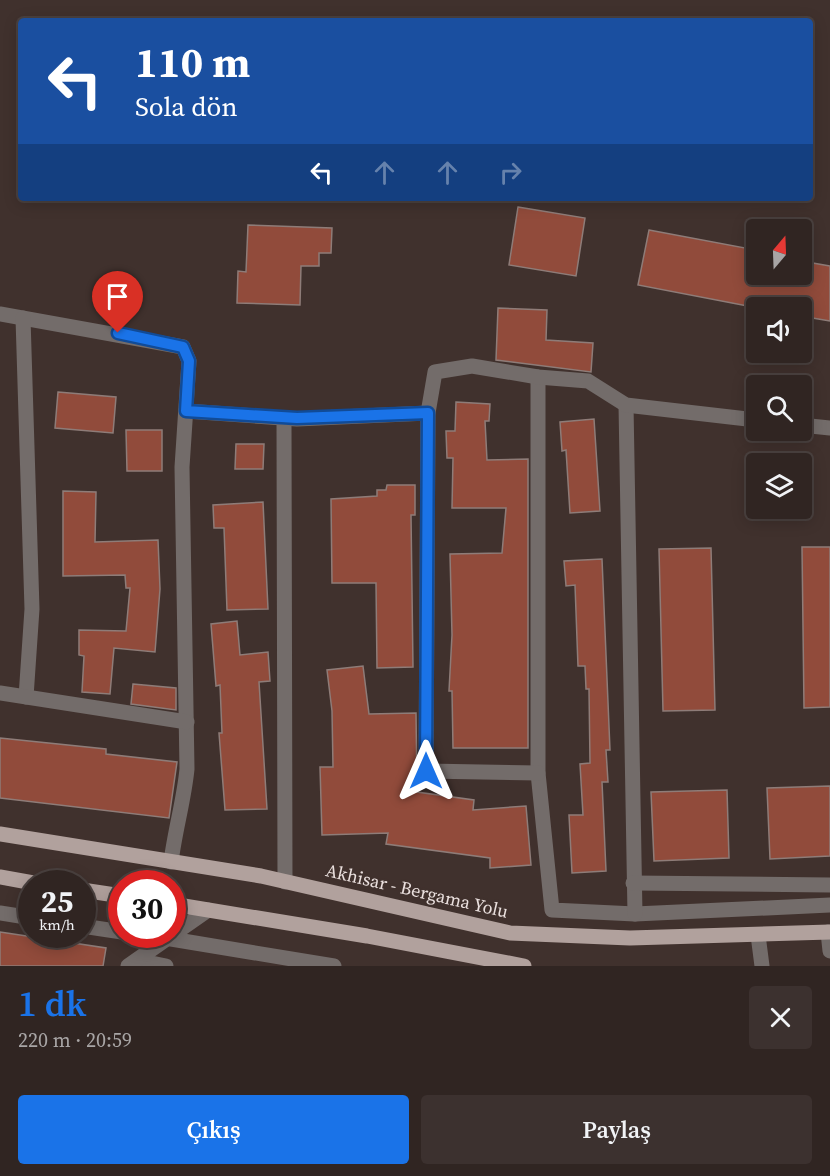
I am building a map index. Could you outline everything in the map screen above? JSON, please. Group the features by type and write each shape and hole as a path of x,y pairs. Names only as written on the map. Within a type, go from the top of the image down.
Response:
{"main road":[{"name":"Akhisar - Bergama Yolu","path":"0,834 285,882 510,933 630,938 829,932"},
{"path":"0,877 18,880"},
{"path":"186,906 367,936 524,966"}],"street":[{"path":"0,314 183,347 189,361 182,467 187,722 184,801 174,832 171,862"},
{"path":"23,318 32,609 26,697"},
{"path":"538,773 426,771 428,413 435,372 472,366 538,377 588,381 626,405 746,419"},
{"path":"538,377 538,773 552,910 635,914 830,905"},
{"path":"626,405 635,914"},
{"path":"186,411 284,418 428,413"},
{"path":"284,418 285,882"},
{"path":"812,426 830,428"},
{"path":"0,693 187,722"},
{"path":"633,883 830,885"},
{"path":"186,926 208,910"},
{"path":"0,913 18,916"},
{"path":"829,932 830,951"},
{"path":"758,935 762,966"},
{"path":"186,942 334,966"},
{"path":"138,964 157,948"},
{"path":"138,964 166,966"}],"building":[{"path":"518,207 585,218 576,276 509,265"},
{"path":"248,225 332,228 331,253 319,253 319,266 301,266 300,305 237,303 238,271 246,272"},
{"path":"649,230 746,248 746,285 812,285 812,263 830,266 830,321 812,318 812,297 746,297 746,306 638,285"},
{"path":"498,308 547,310 546,340 593,343 591,372 496,360"},
{"path":"58,392 116,397 113,433 55,428"},
{"path":"456,402 490,404 489,421 485,421 487,460 528,459 528,748 453,748 452,691 449,691 452,635 450,554 502,553 506,508 452,508 453,458 447,458 446,431 455,431"},
{"path":"594,419 600,511 570,513 566,450 562,451 560,422"},
{"path":"126,430 162,430 162,471 127,471"},
{"path":"236,444 264,444 263,469 235,469"},
{"path":"387,485 415,485 415,515 411,515 413,667 377,668 376,583 332,583 331,499 377,496 377,490 386,490"},
{"path":"63,491 96,492 95,542 158,540 160,589 155,652 114,648 110,694 82,692 84,656 79,655 79,630 126,631 130,588 126,588 125,575 63,576"},
{"path":"263,502 268,609 227,610 224,528 214,528 213,505"},
{"path":"802,547 830,547 830,707 804,708"},
{"path":"711,548 715,710 663,711 659,549"},
{"path":"602,559 610,750 606,750 608,782 602,782 606,871 572,873 569,815 583,815 580,764 590,763 589,689 586,689 585,666 578,666 575,585 566,586 564,561"},
{"path":"237,621 240,655 268,652 270,681 259,682 267,809 225,810 219,733 222,733 220,685 216,686 211,624"},
{"path":"363,666 369,714 416,713 417,792 474,800 473,810 526,806 531,865 490,868 490,858 386,844 388,833 322,835 320,767 333,767 332,711 327,670"},
{"path":"133,684 176,688 176,710 131,704"},
{"path":"0,738 106,749 106,754 177,762 169,818 0,798"},
{"path":"830,786 830,856 770,859 767,788"},
{"path":"727,790 729,858 654,861 651,792"},
{"path":"0,932 18,935 18,948 106,948 103,966 0,966"}],"route":[{"path":"118,333 183,347 189,361 186,411 297,418 428,413 426,771"}]}
